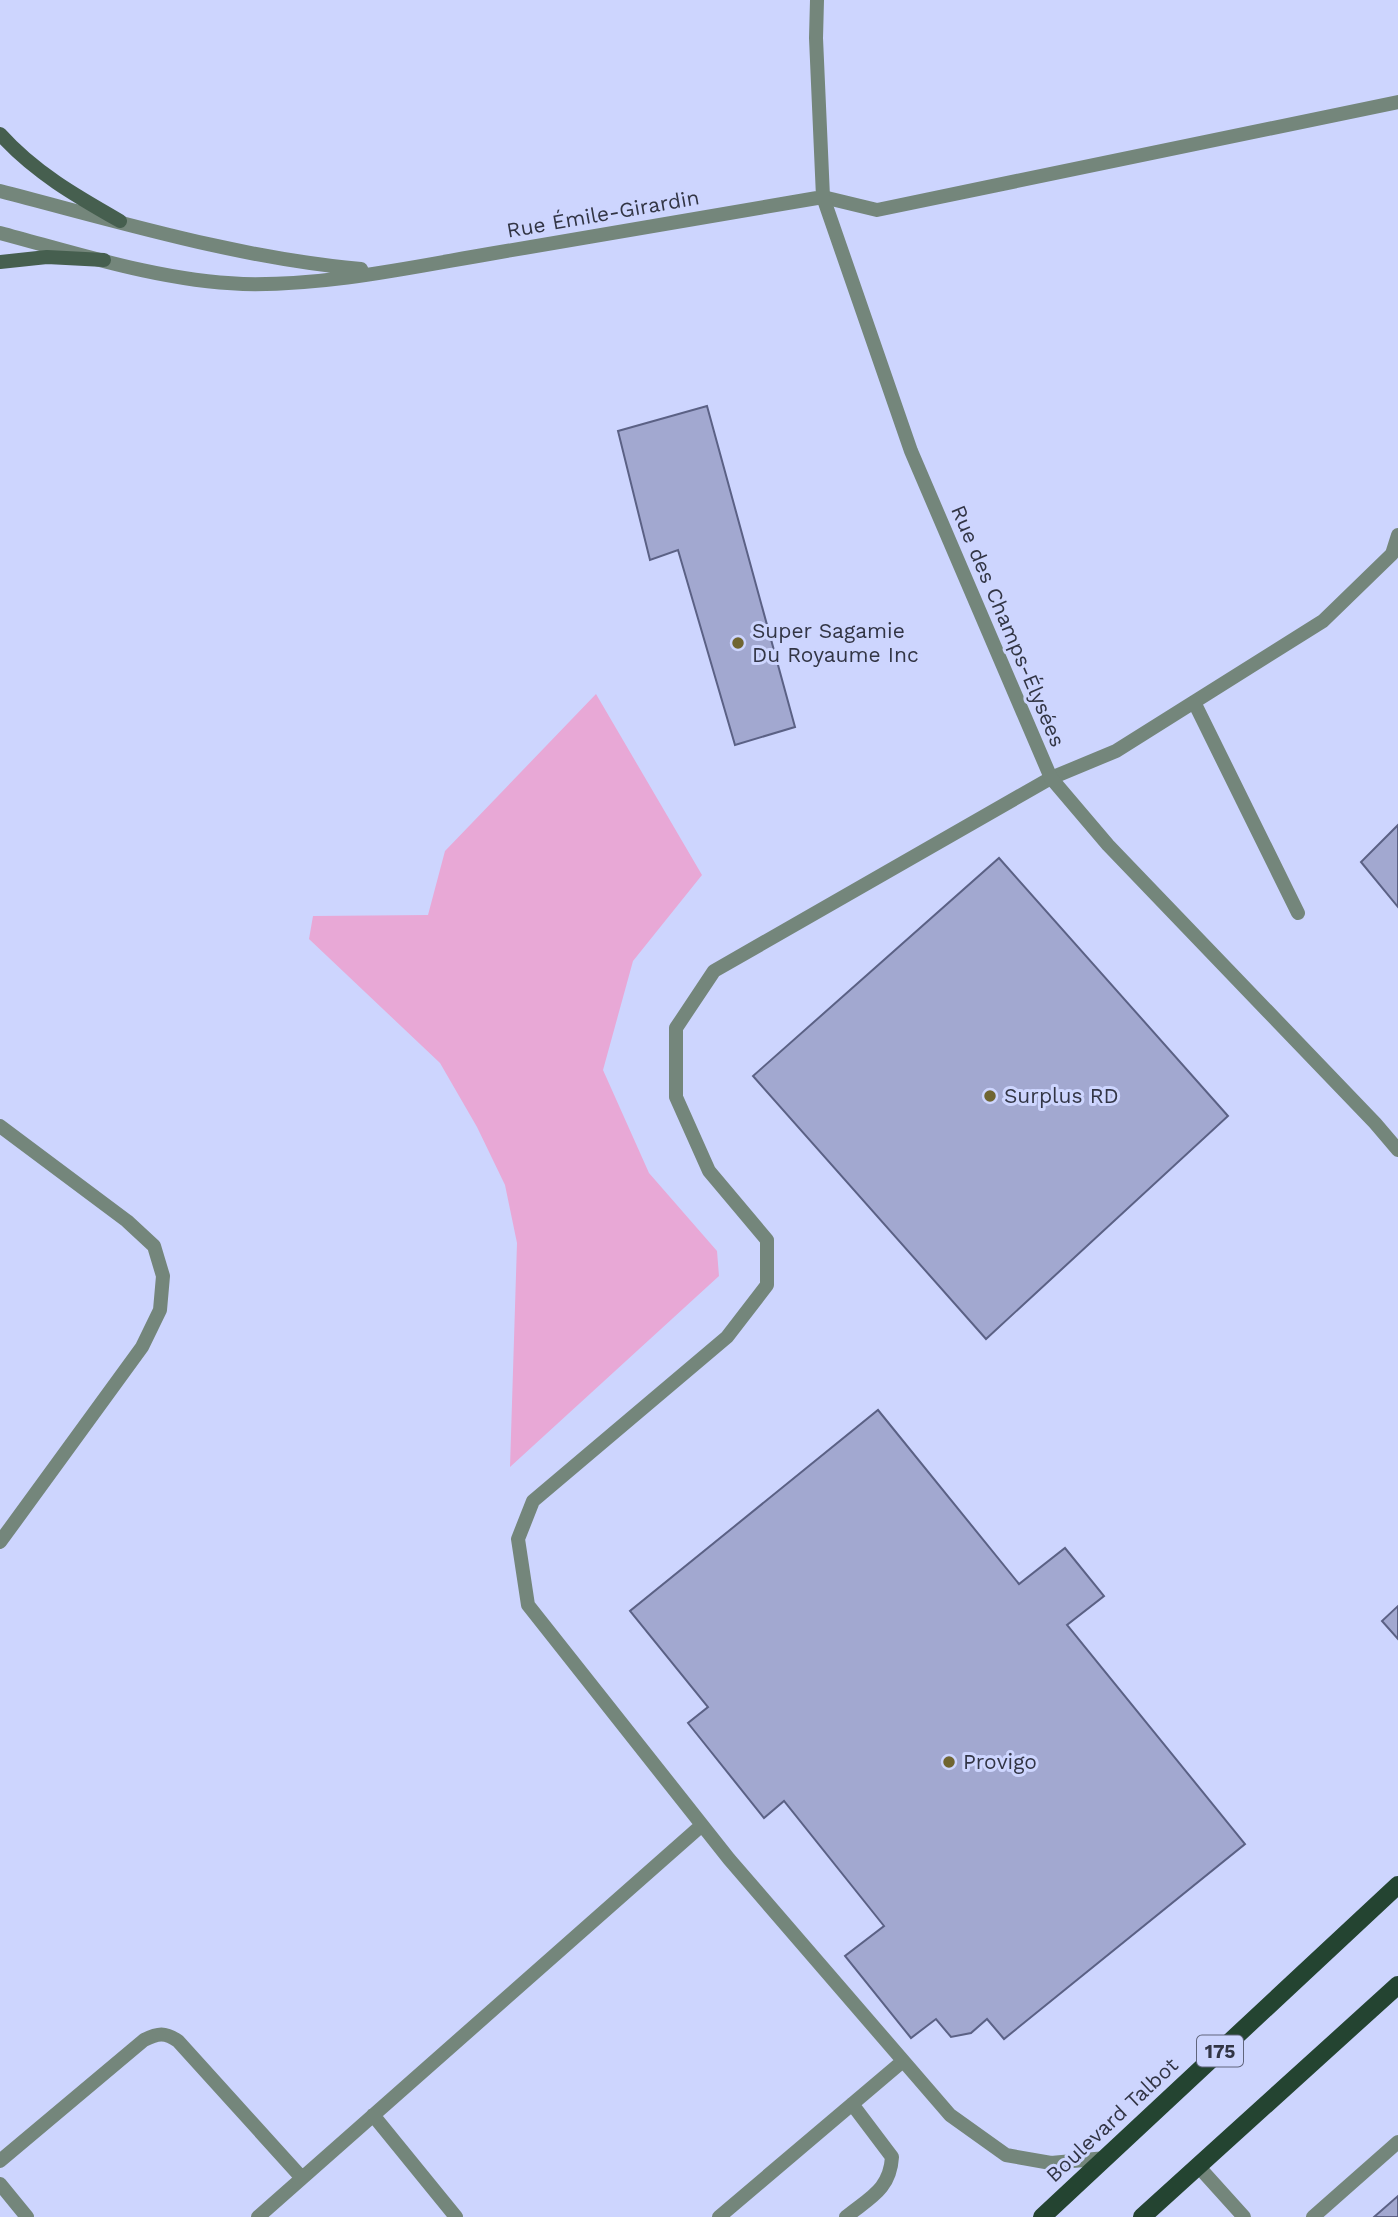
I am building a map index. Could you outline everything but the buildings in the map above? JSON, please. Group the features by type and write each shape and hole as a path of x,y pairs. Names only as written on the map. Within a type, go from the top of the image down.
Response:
{"main road":[{"name":"Boulevard Talbot","path":"1042,2217 1398,1885"},
{"path":"1142,2217 1398,1985"}],"street":[{"name":"Rue des Champs-Élysées","path":"817,0 816,38 823,197 911,451 1051,778 1108,845 1398,1150"},
{"path":"823,197 877,210 1398,102"},
{"path":"0,134 17,153 55,183 120,222"},
{"name":"Rue Émile-Girardin","path":"0,191 249,254 320,265 390,271"},
{"name":"Rue Émile-Girardin","path":"0,233 104,260 189,278 243,284 307,282 390,271 823,197"},
{"path":"0,262 47,257 104,260"},
{"path":"1106,2158 1051,2163 1006,2155 950,2115 702,1825 528,1605 518,1539 533,1501 727,1338 767,1285 767,1240 709,1171 676,1097 676,1028 714,971 1051,778 1116,751 1323,621 1392,554 1398,535"},
{"path":"1194,702 1298,913"},
{"path":"0,1126 127,1221 154,1246 163,1276 160,1310 142,1347 0,1542"},
{"path":"258,2217 702,1825"},
{"path":"0,2161 144,2040 157,2034 169,2034 302,2178"},
{"path":"719,2217 903,2061"},
{"path":"846,2217 880,2189 891,2173 892,2157 852,2104"},
{"path":"373,2115 456,2217"},
{"path":"1313,2217 1398,2142"},
{"path":"1198,2166 1244,2217"},
{"path":"0,2184 27,2217"}],"shaded area":[{"path":"596,694 702,875 633,961 603,1070 649,1173 717,1251 719,1276 510,1467 517,1243 505,1185 477,1127 440,1063 309,939 313,916 428,915 445,851"}],"place":[{"name":"Super Sagamie Du Royaume Inc","path":"738,643"},
{"name":"Surplus RD","path":"990,1096"},
{"name":"Provigo","path":"949,1762"}]}
